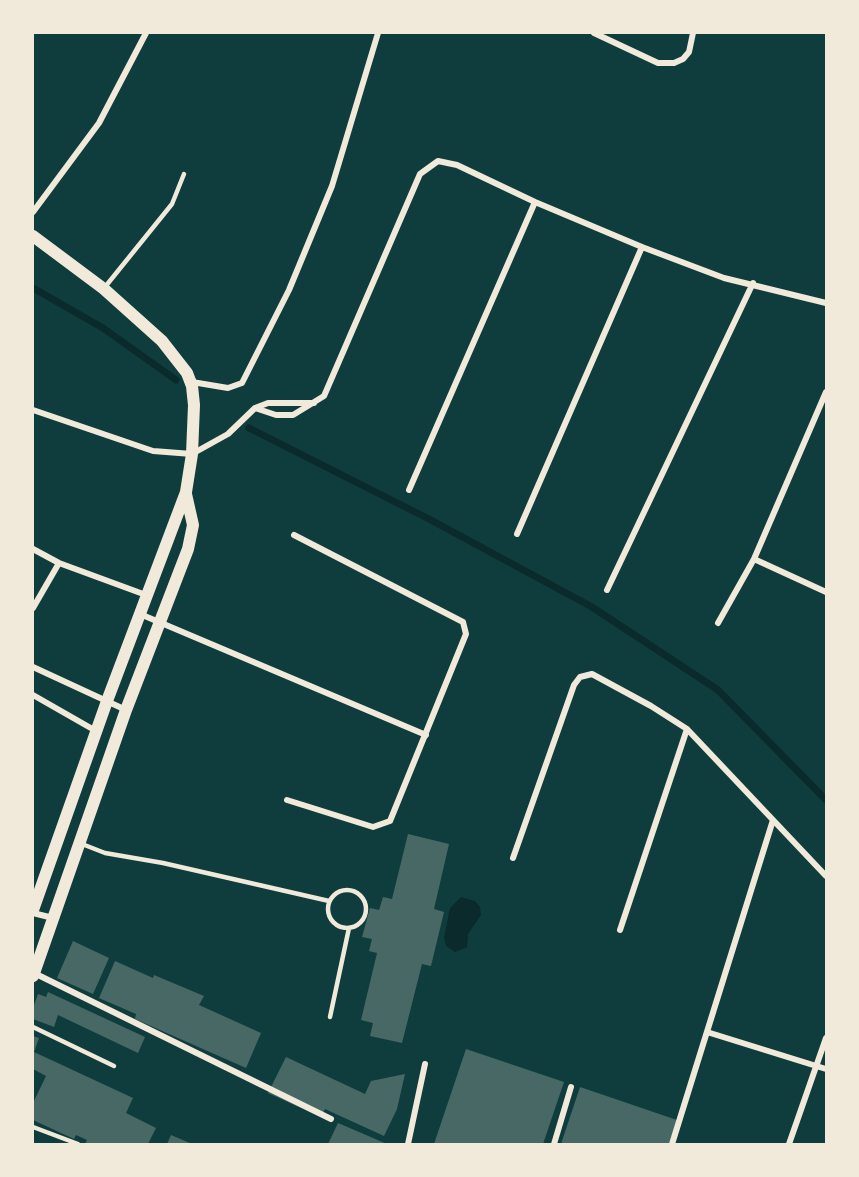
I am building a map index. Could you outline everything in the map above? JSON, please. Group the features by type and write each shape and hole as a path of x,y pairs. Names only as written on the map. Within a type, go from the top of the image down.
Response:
{"main road":[{"path":"33,236 104,289 162,341 182,364 191,384 194,405 192,454 186,492 107,701 33,912"},
{"path":"34,974 158,621 188,549 193,525 186,492"}],"street":[{"path":"33,212 99,123 146,33"},
{"path":"191,384 228,388 242,382 289,290 332,186 378,33"},
{"path":"594,33 658,63 674,63 684,59 689,52 693,33"},
{"path":"255,408 276,415 293,415 324,396 420,174 429,166 448,161 535,202 642,247 724,278 826,303"},
{"path":"409,490 535,202"},
{"path":"517,534 642,247"},
{"path":"607,590 753,284"},
{"path":"718,623 754,559 826,393"},
{"path":"33,410 153,451 192,454 228,434 255,408 276,402 314,403"},
{"path":"287,800 373,827 386,824 393,816 466,634 463,622 294,535"},
{"path":"33,549 59,563 146,595"},
{"path":"754,559 826,592"},
{"path":"33,608 59,563"},
{"path":"140,614 426,735"},
{"path":"33,666 126,710"},
{"path":"513,858 574,685 580,677 588,674 600,677 687,729 826,876"},
{"path":"33,695 96,732"},
{"path":"620,930 687,729"},
{"path":"672,1144 773,820"},
{"path":"33,912 53,918"},
{"path":"34,974 331,1119"},
{"path":"707,1032 826,1069"},
{"path":"789,1144 826,1038"},
{"path":"408,1144 424,1064"},
{"path":"554,1144 572,1087"}],"lane":[{"path":"104,289 172,204 184,174"},
{"path":"79,843 105,853 163,863 329,901"},
{"path":"347,889 358,892 365,902 366,913 360,923 349,928 336,925 328,915 329,901 336,892 347,889"},
{"path":"330,1017 349,928"},
{"path":"33,1027 114,1066"},
{"path":"33,1127 78,1144"}],"water":[{"path":"461,897 475,901 480,907 481,915 468,934 467,947 455,952 446,946 444,938 450,908"}],"building":[{"path":"408,834 449,844 434,909 444,912 431,966 422,964 402,1043 370,1036 373,1023 361,1020 377,953 369,951 372,939 362,937 370,908 379,910 383,897 392,899"},
{"path":"73,941 109,958 93,994 57,978"},
{"path":"115,961 153,978 154,975 204,996 199,1005 261,1033 246,1068 135,1019 136,1014 99,998"},
{"path":"48,992 145,1037 138,1053 58,1015 54,1027 33,1019 33,1008 38,994 46,997"},
{"path":"33,1036 39,1038 34,1052 133,1098 126,1113 156,1128 148,1144 85,1144 87,1140 76,1135 74,1139 33,1120 33,1103 46,1076 33,1069"},
{"path":"466,1049 564,1082 543,1144 434,1144"},
{"path":"286,1057 365,1094 371,1081 405,1074 397,1109 384,1136 325,1109 321,1117 268,1093"},
{"path":"580,1087 677,1120 669,1144 561,1144"},
{"path":"338,1123 387,1144 328,1144"},
{"path":"171,1135 192,1144 167,1144"}],"waterway":[{"path":"33,288 103,328 176,380"},
{"path":"249,428 429,519 592,607 718,690 826,800"}]}
